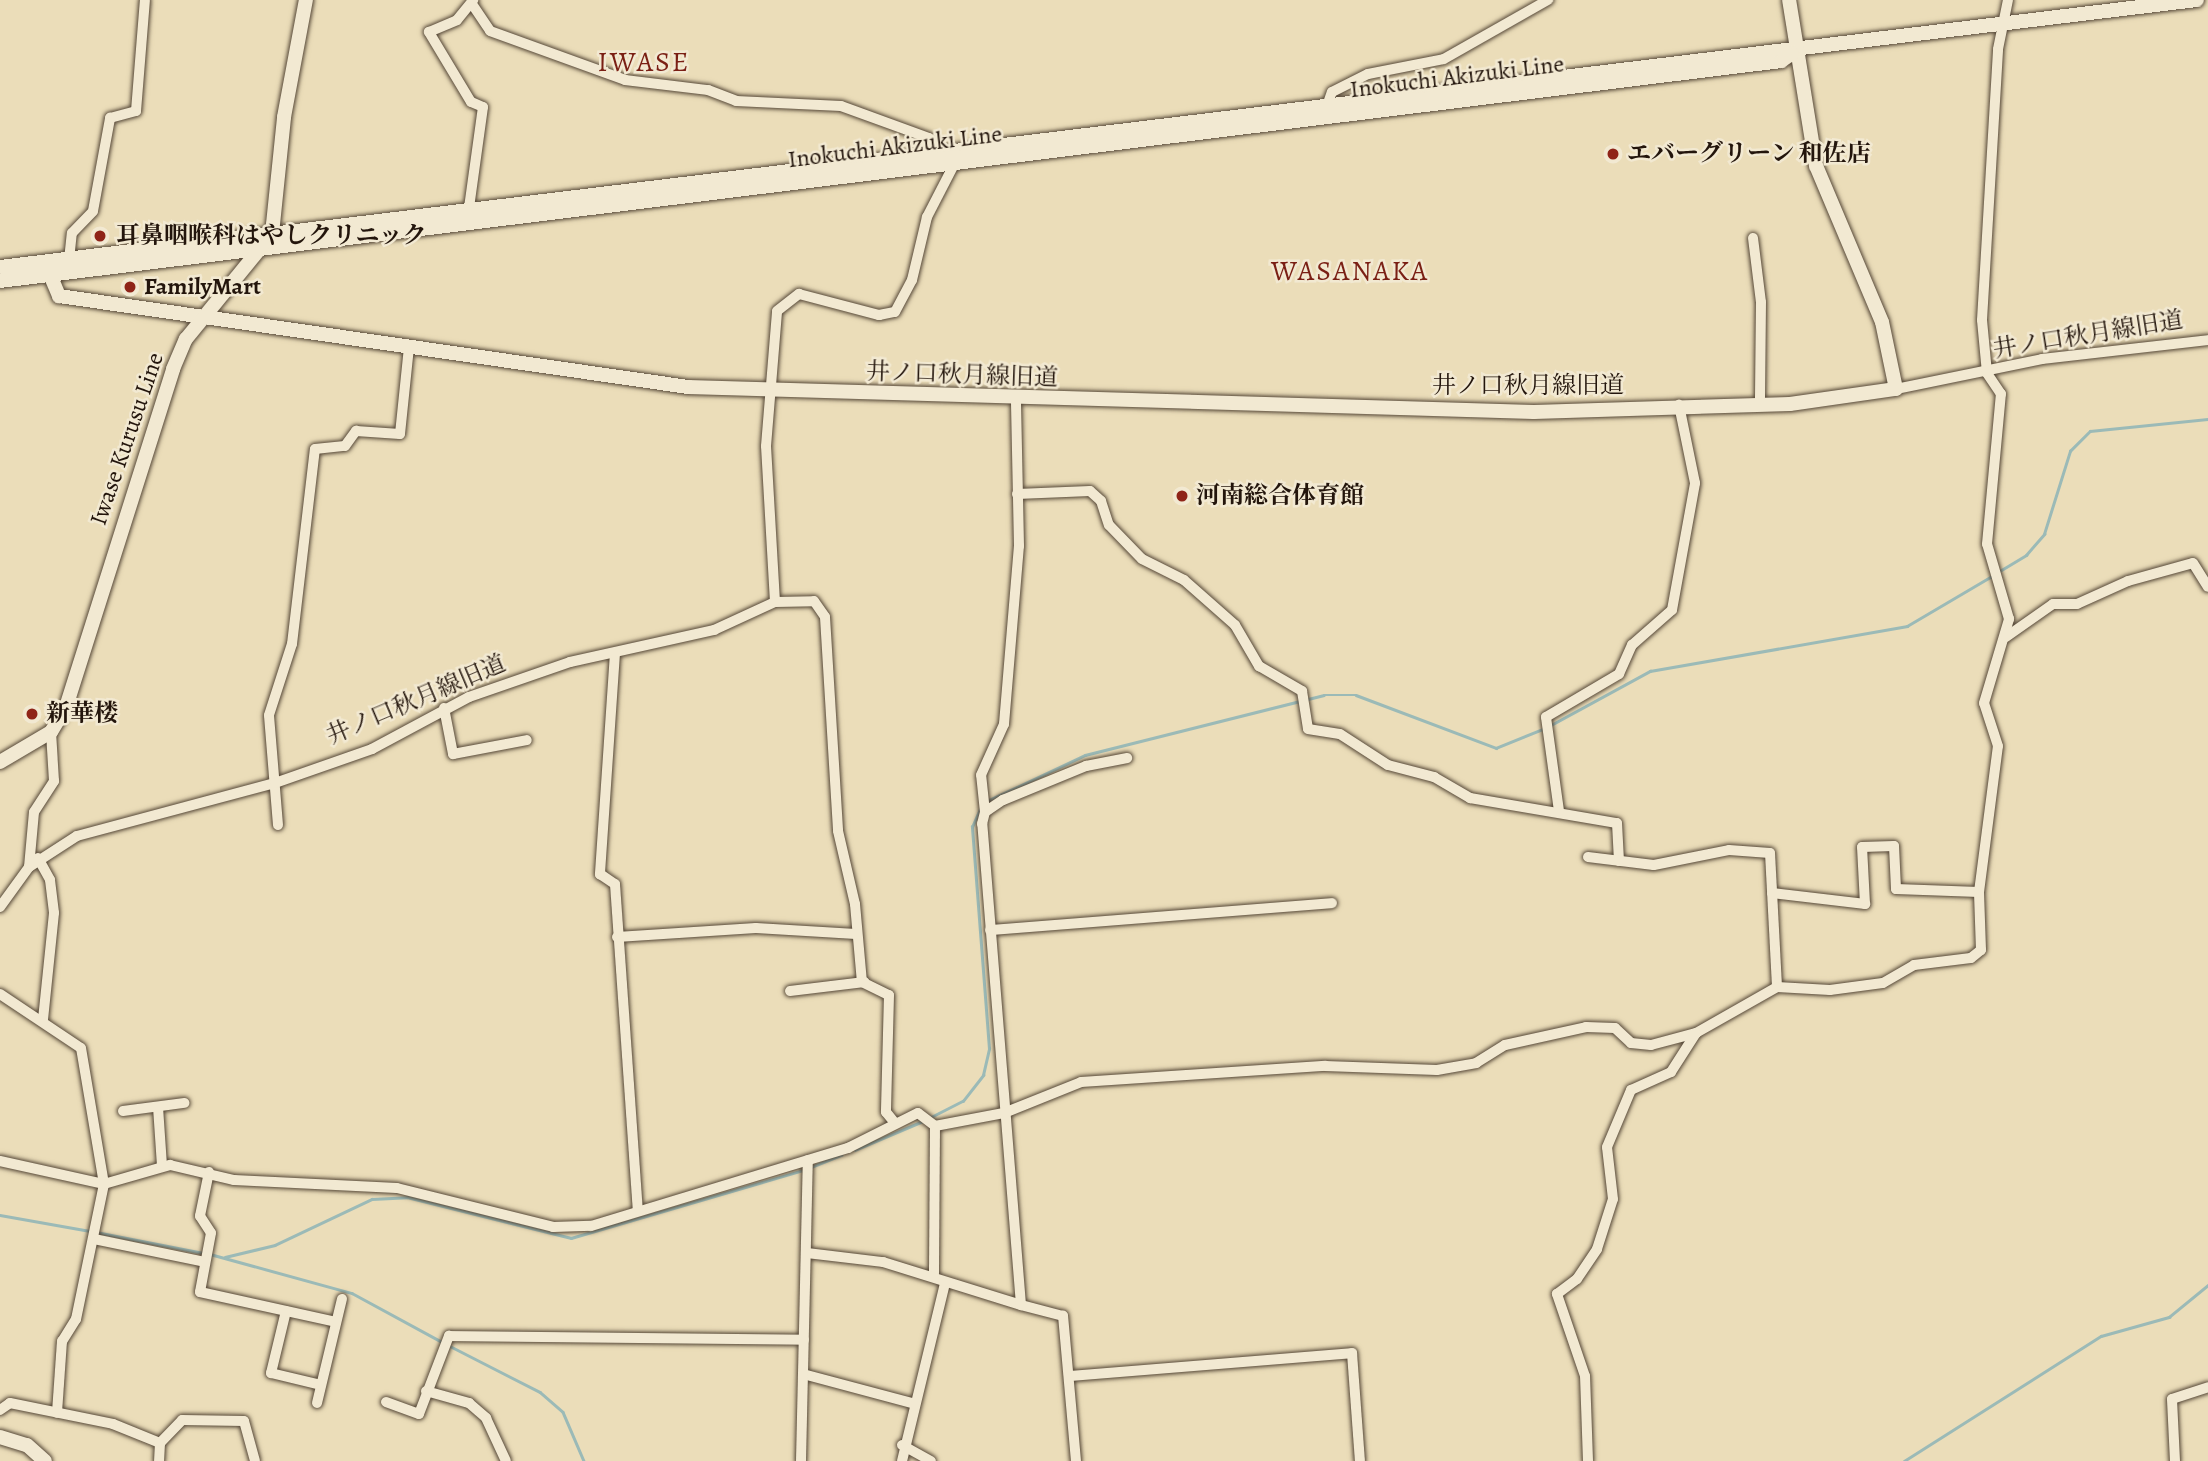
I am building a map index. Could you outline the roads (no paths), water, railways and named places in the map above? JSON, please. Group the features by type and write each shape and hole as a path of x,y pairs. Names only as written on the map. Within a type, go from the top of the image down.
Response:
{"main road":[{"name":"Iwase Kurusu Line","path":"51,732 66,707 173,369 207,314 263,249 272,234 284,117 306,0"},
{"path":"1789,0 1793,53 1816,166 1882,322 1896,389"},
{"name":"Inokuchi Akizuki Line","path":"0,267 272,234 468,218 1327,110 1779,49 1793,53 2197,0"},
{"name":"Inokuchi Akizuki Line","path":"0,281 51,277 263,249 468,218 938,154 957,157"},
{"name":"井ノ口秋月線旧道","path":"51,277 59,296 207,314 661,384 768,391 1534,412 1760,404 1896,389"},
{"path":"0,762 51,732"},
{"path":"0,1437 27,1445 45,1461"}],"street":[{"path":"69,260 72,233 93,211 110,118 136,111 145,0"},
{"path":"1327,110 1332,92 1368,74 1444,59 1548,0"},
{"path":"2006,637 2004,586 1994,566 1988,524 2001,394 1987,373 1982,320 2003,25 2008,0"},
{"path":"468,218 483,107 471,102 429,32 457,20 472,2 490,31 625,80 708,90 736,101 841,106 929,138 938,154"},
{"path":"864,982 838,831 825,617 814,600 775,602 768,391 776,311 791,296 878,314 900,306 927,217 957,157"},
{"path":"1753,238 1761,302 1760,404"},
{"name":"井ノ口秋月線旧道","path":"1896,389 1987,373 2042,359 2208,340"},
{"path":"278,825 269,715 292,644 315,449 345,446 356,431 400,434 410,347"},
{"path":"1016,399 1019,546 1004,724 981,775 981,793 985,812 990,930 1021,1305"},
{"path":"1559,811 1554,737 1546,717 1619,674 1632,645 1672,610 1695,482 1679,405"},
{"path":"1017,494 1090,492 1101,501 1109,524 1142,559 1184,580 1235,625 1259,666 1303,691 1308,729 1339,734 1395,768 1434,778 1470,798 1559,811 1617,823 1619,862"},
{"path":"0,1161 104,1184 163,1167 209,1172 234,1180 397,1188 553,1227 591,1226 808,1160 918,1113 934,1125 1004,1113 1081,1083 1325,1066 1437,1070 1476,1063 1505,1045 1586,1027 1615,1028 1631,1043 1651,1045 1696,1033 1777,987 1830,990 1882,983 1914,965 1971,958 1982,950 1979,892 1998,746 1984,703 1992,662 2006,637 2053,604 2077,604 2193,563 2208,587"},
{"name":"井ノ口秋月線旧道","path":"0,907 38,858 77,836 275,783 372,749 444,708 615,653 713,630 775,602"},
{"path":"615,653 600,874 615,884 638,1210"},
{"path":"444,708 453,754 527,740"},
{"path":"29,867 34,812 54,781 51,732"},
{"path":"985,812 1086,766 1127,758"},
{"path":"1772,893 1865,905 1863,847 1895,846 1896,889 1979,892"},
{"path":"1588,857 1619,862 1686,863 1728,850 1770,853 1777,987"},
{"path":"38,858 50,880 54,913 43,1020"},
{"path":"990,930 1332,903"},
{"path":"617,937 756,928 856,934"},
{"path":"790,991 864,982 890,995 886,1112 895,1123"},
{"path":"0,994 43,1020 81,1048 104,1184 76,1319 62,1341 57,1413"},
{"path":"1588,1461 1585,1376 1557,1294 1577,1279 1597,1249 1613,1199 1608,1147 1615,1121 1631,1090 1671,1072 1696,1033"},
{"path":"123,1111 184,1103"},
{"path":"158,1107 163,1167"},
{"path":"934,1125 934,1277"},
{"path":"801,1461 808,1160"},
{"path":"209,1172 200,1216 211,1233 200,1292 336,1322"},
{"path":"94,1239 205,1262"},
{"path":"807,1253 883,1262 934,1277 945,1283 1063,1316 1076,1461"},
{"path":"902,1461 902,1446 912,1403 932,1353 945,1283"},
{"path":"317,1403 342,1299"},
{"path":"286,1311 271,1373 321,1385"},
{"path":"386,1402 419,1414 449,1336 804,1340"},
{"path":"1069,1376 1352,1353 1360,1461"},
{"path":"803,1374 912,1403"},
{"path":"2175,1461 2172,1399 2208,1387"},
{"path":"426,1391 469,1403 486,1418 506,1461"},
{"path":"0,1407 57,1413 160,1443"},
{"path":"159,1461 160,1443 182,1420 244,1421 255,1461"},
{"path":"902,1446 931,1461"}],"waterway":[{"path":"1998,572 2026,555 2044,534 2070,451 2090,431 2208,419"},
{"path":"1551,725 1650,671 1907,626 1992,576"},
{"path":"987,801 1085,755 1324,695 1356,695 1496,748 1545,728"},
{"path":"929,1118 963,1101 983,1075 989,1049 972,827 980,809"},
{"path":"855,1150 923,1121"},
{"path":"809,1168 842,1155"},
{"path":"225,1257 275,1245 372,1199 407,1197 571,1238 803,1170"},
{"path":"0,1215 90,1231"},
{"path":"96,1232 203,1253"},
{"path":"210,1254 352,1293 444,1343"},
{"path":"1904,1461 2101,1336 2169,1317 2208,1285"},
{"path":"450,1346 540,1392 563,1412 584,1461"}],"place":[{"name":"エバーグリーン 和佐店","path":"1613,154"},
{"name":"耳鼻咽喉科はやしクリニック","path":"100,236"},
{"name":"FamilyMart","path":"130,287"},
{"name":"河南総合体育館","path":"1182,496"},
{"name":"新華楼","path":"32,714"}],"district":[{"name":"IWASE","path":"644,62"},
{"name":"WASANAKA","path":"1350,271"}]}
